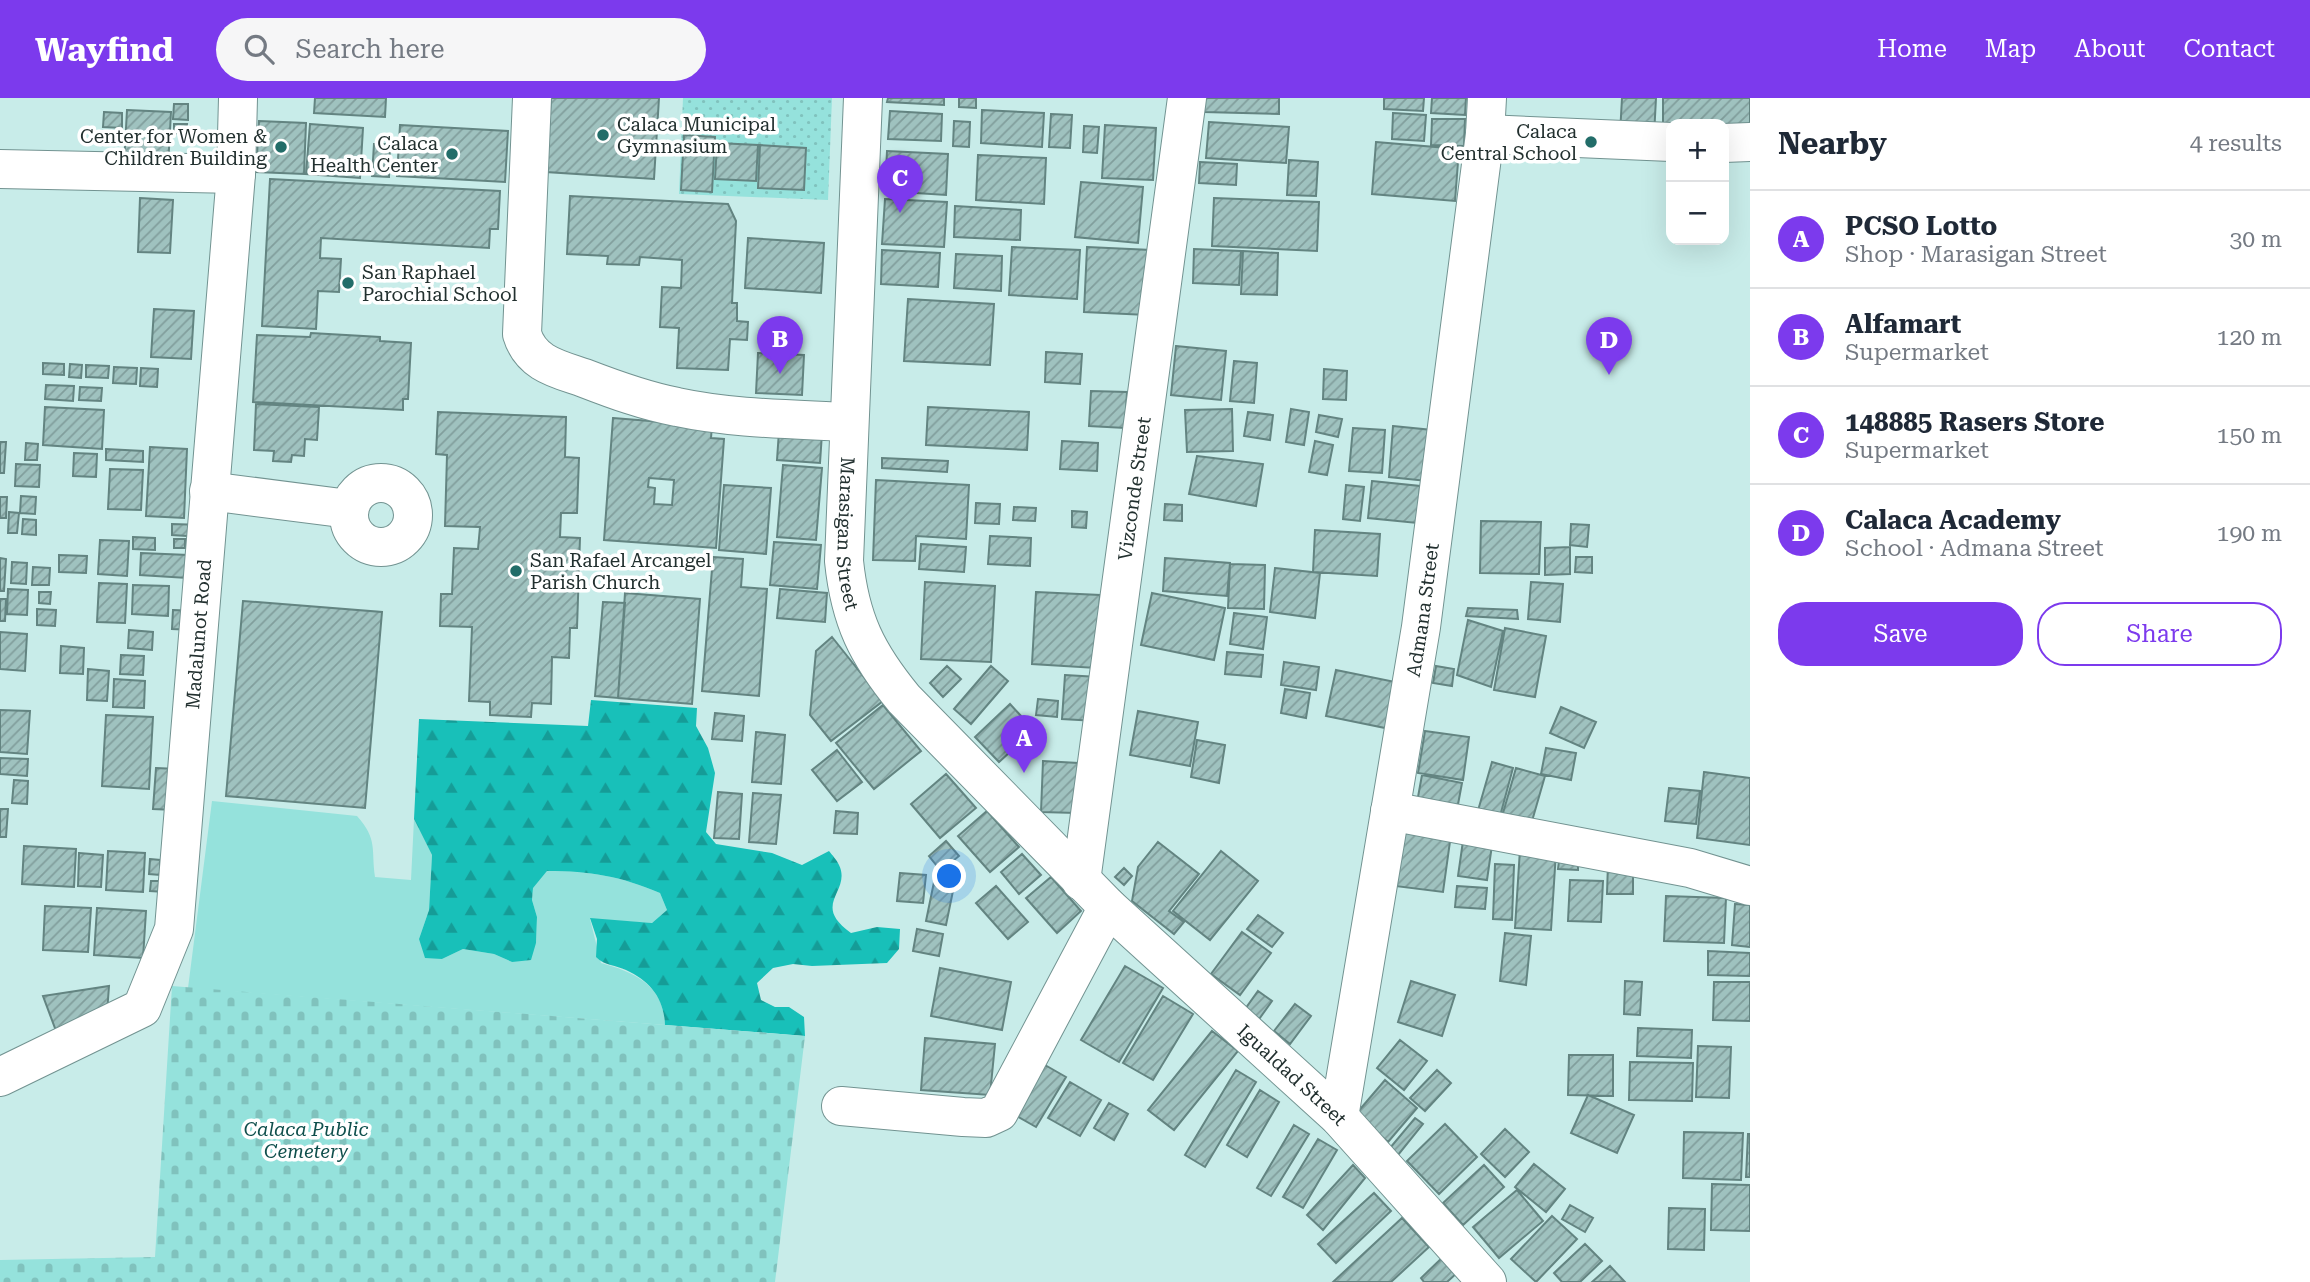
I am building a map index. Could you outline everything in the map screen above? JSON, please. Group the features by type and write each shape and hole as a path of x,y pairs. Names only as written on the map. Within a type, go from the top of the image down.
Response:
{"street":[{"name":"Madalunot Road","path":"0,1077 142,1008 174,929 236,174 238,98"},
{"path":"532,98 522,334 536,358 547,365 625,393 677,408 717,414 849,422"},
{"name":"Marasigan Street","path":"863,98 844,561 851,603 870,653 904,699 1094,894"},
{"name":"Vizconde Street","path":"1094,894 1187,98"},
{"path":"1486,116 1666,141"},
{"name":"Admana Street","path":"1339,1117 1421,628 1486,116"},
{"path":"1729,144 1750,142"},
{"path":"0,169 236,174"},
{"path":"209,491 349,509"},
{"path":"1390,811 1690,868 1750,886"},
{"path":"841,1106 985,1118 999,1112 1094,894"},
{"name":"Igualdad Street","path":"1094,894 1339,1117 1487,1282"}],"green space":[{"path":"683,98 832,98 828,200 679,194"},
{"path":"591,700 697,708 696,726 708,748 715,773 706,832 716,844 772,853 802,865 829,851 842,874 833,906 839,923 851,933 877,927 900,929 899,949 887,963 812,966 793,964 773,968 757,983 761,1000 775,1007 789,1007 804,1017 805,1036 665,1025 659,999 649,985 635,974 596,957 597,939 590,918 652,923 667,910 660,893 632,882 605,876 547,871 533,888 532,900 537,917 536,943 531,960 512,962 494,954 463,949 442,959 425,958 419,939 429,910 432,855 414,819 419,719 588,726"},
{"path":"212,801 357,816 371,838 375,877 411,880 414,819 432,855 429,910 419,939 442,959 463,949 494,954 512,962 536,943 537,917 532,900 533,887 547,871 605,876 632,882 660,893 667,910 652,923 590,919 601,963 636,976 645,983 659,1000 665,1025 188,988"},
{"name":"Calaca Public Cemetery","path":"172,986 805,1036 775,1282 0,1282 0,1260 155,1257"}],"building":[{"path":"315,98 386,98 385,117 314,113"},
{"name":"Calaca Municipal Gymnasium","path":"551,98 659,98 654,179 546,172"},
{"path":"888,98 944,98 944,105 887,102"},
{"path":"959,98 976,98 976,108 959,107"},
{"path":"1204,98 1279,98 1279,114 1204,112"},
{"path":"1384,98 1424,98 1423,111 1384,109"},
{"path":"1432,98 1466,98 1465,115 1431,113"},
{"path":"1622,98 1656,98 1654,136 1620,134"},
{"path":"1663,98 1750,98 1750,136 1729,126 1729,119 1666,119 1666,131 1663,135"},
{"path":"174,104 188,104 188,120 173,119"},
{"path":"127,110 171,112 168,167 124,164"},
{"path":"982,110 1044,113 1042,147 981,143"},
{"path":"890,111 942,114 941,141 888,139"},
{"path":"104,112 122,113 122,128 103,127"},
{"path":"1393,113 1426,115 1424,141 1392,139"},
{"path":"1051,114 1072,115 1070,148 1049,147"},
{"path":"1432,119 1465,119 1464,146 1431,145"},
{"name":"Center for Women & Children Building","path":"259,121 306,123 304,174 256,172"},
{"path":"954,121 970,122 969,147 953,146"},
{"path":"1209,122 1289,127 1286,163 1206,158"},
{"path":"174,124 187,124 186,134 174,133"},
{"path":"310,124 363,128 360,178 306,174"},
{"name":"Calaca Health Center","path":"400,125 508,131 505,182 397,176"},
{"path":"1105,125 1156,128 1153,180 1102,178"},
{"path":"1084,126 1099,127 1097,153 1083,152"},
{"path":"684,135 715,137 712,192 681,190"},
{"path":"1376,142 1459,149 1455,201 1372,194"},
{"path":"717,143 758,145 756,181 715,179"},
{"path":"374,144 390,144 389,177 372,176"},
{"path":"760,145 806,148 804,190 758,188"},
{"path":"887,151 948,154 946,195 885,191"},
{"path":"978,155 1046,158 1044,204 976,200"},
{"path":"1289,160 1318,162 1316,196 1287,195"},
{"path":"1200,162 1237,164 1236,185 1199,183"},
{"path":"270,179 500,191 498,229 490,229 489,248 321,238 320,258 341,259 339,292 318,291 316,329 262,326"},
{"path":"1081,182 1143,187 1138,243 1075,237"},
{"path":"570,196 728,204 736,221 732,303 737,303 737,321 748,322 747,340 730,339 728,370 677,368 679,328 660,327 662,287 681,288 682,260 640,257 639,265 607,264 608,256 567,254"},
{"path":"140,198 173,200 170,253 138,252"},
{"path":"1214,198 1319,202 1317,251 1212,246"},
{"path":"885,199 947,202 944,247 882,244"},
{"path":"955,206 1021,210 1020,240 954,237"},
{"path":"748,238 824,243 821,293 745,288"},
{"path":"1012,247 1080,250 1077,299 1009,295"},
{"path":"1087,247 1151,250 1147,315 1084,312"},
{"path":"1194,249 1241,251 1239,285 1193,283"},
{"path":"882,250 940,253 938,287 881,284"},
{"path":"1243,251 1278,253 1277,295 1241,294"},
{"path":"956,254 1002,256 1001,291 954,288"},
{"path":"908,299 994,304 990,365 904,361"},
{"path":"154,309 194,311 191,359 151,357"},
{"path":"311,333 380,337 380,341 411,343 408,399 403,399 403,410 253,402 257,335 310,337"},
{"path":"1176,346 1226,351 1221,400 1171,395"},
{"path":"1046,352 1082,354 1080,384 1045,382"},
{"path":"758,353 804,355 802,395 756,393"},
{"path":"1234,361 1257,363 1254,403 1230,401"},
{"path":"43,363 64,364 64,375 43,374"},
{"path":"70,364 82,365 81,378 69,377"},
{"path":"86,365 109,366 108,378 86,377"},
{"path":"114,367 137,368 136,384 113,383"},
{"path":"141,368 158,369 157,387 140,386"},
{"path":"1324,369 1347,371 1346,400 1323,399"},
{"path":"46,385 74,386 73,401 45,399"},
{"path":"80,387 102,388 101,401 79,400"},
{"path":"1091,391 1127,392 1125,428 1089,426"},
{"path":"256,404 319,407 317,440 305,439 304,456 292,455 291,462 273,461 274,451 254,450"},
{"path":"45,407 104,410 102,449 43,445"},
{"path":"928,407 1029,412 1027,450 926,445"},
{"path":"1232,409 1233,451 1187,452 1185,410"},
{"path":"1291,409 1309,412 1304,445 1286,442"},
{"name":"San Rafael Arcangel Parish Church","path":"438,412 566,417 565,457 579,458 577,513 561,513 560,537 580,538 577,628 570,628 569,658 552,657 551,704 532,703 531,717 490,715 490,702 469,701 472,627 440,626 441,594 452,594 454,548 478,549 480,527 445,526 447,455 436,454"},
{"path":"1248,412 1273,415 1270,440 1244,436"},
{"path":"1319,415 1342,419 1338,437 1316,432"},
{"path":"613,418 712,426 711,438 724,439 716,548 604,540","holes":["649,478 674,480 672,505 654,504 655,488 648,487"]},
{"path":"1393,426 1432,430 1427,481 1389,477"},
{"path":"1353,428 1385,430 1382,473 1349,471"},
{"path":"779,431 822,433 820,463 777,460"},
{"path":"1062,441 1098,443 1097,471 1060,469"},
{"path":"1315,441 1333,445 1327,475 1309,472"},
{"path":"0,442 6,442 4,473 0,473"},
{"path":"26,443 38,444 37,460 25,460"},
{"path":"150,447 187,449 184,518 146,516"},
{"path":"106,449 143,451 143,462 106,460"},
{"path":"74,453 97,454 96,477 73,476"},
{"path":"1197,456 1263,464 1256,506 1189,494"},
{"path":"882,458 948,461 947,472 882,468"},
{"path":"16,464 40,465 39,487 15,486"},
{"path":"783,465 822,468 816,540 777,537"},
{"path":"110,469 143,470 141,510 108,509"},
{"path":"876,480 969,485 966,539 916,536 915,561 873,560"},
{"path":"1372,481 1420,486 1417,523 1368,518"},
{"path":"724,485 771,488 766,554 719,550"},
{"path":"1346,485 1364,487 1360,521 1343,519"},
{"path":"21,496 36,497 35,514 20,513"},
{"path":"0,497 7,497 6,518 0,518"},
{"path":"976,503 1000,504 999,524 975,523"},
{"path":"1165,504 1182,505 1182,521 1164,520"},
{"path":"1014,507 1036,508 1035,521 1013,520"},
{"path":"1072,511 1087,512 1086,528 1072,527"},
{"path":"9,512 19,513 17,533 8,533"},
{"path":"23,519 36,520 36,535 22,534"},
{"path":"1481,521 1541,522 1539,574 1480,573"},
{"path":"172,524 203,525 202,537 172,535"},
{"path":"1571,524 1589,525 1587,547 1570,545"},
{"path":"1315,530 1380,534 1377,576 1313,572"},
{"path":"990,536 1031,538 1030,566 988,564"},
{"path":"133,537 155,538 155,550 133,549"},
{"path":"174,539 185,539 185,548 174,548"},
{"path":"100,540 129,541 127,576 98,574"},
{"path":"774,542 821,545 817,589 770,585"},
{"path":"921,544 966,547 964,572 919,569"},
{"path":"1570,547 1570,574 1545,575 1545,548"},
{"path":"141,553 188,555 187,578 140,575"},
{"path":"59,555 87,556 86,573 59,572"},
{"path":"713,557 743,559 741,587 767,589 759,696 702,691"},
{"path":"1576,557 1592,557 1592,573 1575,572"},
{"path":"0,558 6,559 4,591 0,591"},
{"path":"1165,558 1230,563 1227,596 1163,591"},
{"path":"12,562 27,563 26,584 11,583"},
{"path":"1230,564 1265,565 1264,609 1228,608"},
{"path":"33,567 50,568 49,585 32,585"},
{"path":"1275,568 1320,573 1315,618 1270,612"},
{"path":"925,582 995,586 991,662 921,659"},
{"path":"1531,582 1563,584 1560,622 1528,619"},
{"path":"99,583 127,584 125,623 97,622"},
{"path":"133,585 169,586 168,616 132,614"},
{"path":"8,589 28,590 27,615 7,614"},
{"path":"780,589 827,593 825,622 777,618"},
{"path":"39,592 51,592 50,604 39,603"},
{"path":"1036,592 1100,595 1096,668 1032,664"},
{"path":"625,593 700,599 692,704 618,698"},
{"path":"1152,593 1225,608 1214,660 1141,645"},
{"path":"0,599 6,599 5,621 0,621"},
{"path":"243,601 382,612 365,808 226,796"},
{"path":"603,602 625,603 618,698 595,696"},
{"path":"1468,608 1517,610 1518,619 1466,616"},
{"path":"37,609 56,610 55,626 37,625"},
{"path":"173,610 196,611 195,630 172,629"},
{"path":"1234,613 1267,617 1263,649 1230,644"},
{"path":"1468,620 1503,631 1491,687 1457,675"},
{"path":"1505,628 1546,636 1535,697 1494,690"},
{"path":"129,630 153,632 152,650 128,648"},
{"path":"0,632 27,634 25,671 0,669"},
{"path":"832,637 883,701 831,741 810,715 816,651"},
{"path":"61,646 84,648 83,674 60,673"},
{"path":"1227,652 1263,655 1261,677 1225,674"},
{"path":"121,655 144,656 143,675 120,674"},
{"path":"1284,662 1319,667 1316,690 1281,685"},
{"path":"947,666 961,679 943,697 930,683"},
{"path":"991,666 1008,681 971,724 954,709"},
{"path":"1436,666 1454,669 1452,686 1433,683"},
{"path":"88,669 109,671 107,701 87,700"},
{"path":"1336,670 1400,683 1390,729 1326,716"},
{"path":"1065,675 1098,677 1096,721 1062,719"},
{"path":"114,679 145,681 144,708 113,707"},
{"path":"1285,689 1310,693 1306,718 1281,713"},
{"path":"1038,699 1058,701 1057,717 1036,715"},
{"path":"1010,704 1034,730 999,762 975,737"},
{"path":"883,705 921,751 874,789 836,743"},
{"path":"1561,707 1596,722 1584,748 1550,733"},
{"path":"0,710 30,711 27,754 0,752"},
{"path":"1138,711 1198,722 1190,766 1130,755"},
{"path":"715,713 744,716 742,741 712,739"},
{"path":"106,715 153,717 149,789 102,786"},
{"path":"1425,731 1469,737 1463,780 1418,773"},
{"path":"756,732 785,735 781,784 752,782"},
{"path":"1197,740 1225,745 1219,783 1191,777"},
{"path":"1546,748 1576,753 1571,780 1541,774"},
{"path":"837,750 862,782 837,801 812,770"},
{"path":"0,758 28,759 27,776 0,774"},
{"path":"1043,761 1078,763 1076,813 1041,812"},
{"path":"1492,762 1513,768 1499,820 1477,814"},
{"path":"156,768 177,769 175,810 153,809"},
{"path":"1516,768 1545,776 1530,828 1501,820"},
{"path":"1704,772 1750,778 1750,845 1697,838"},
{"path":"946,774 976,808 940,838 911,804"},
{"path":"1422,775 1462,783 1456,815 1416,808"},
{"path":"14,780 28,781 27,804 12,803"},
{"path":"1669,788 1700,791 1696,824 1665,821"},
{"path":"718,792 742,794 739,839 714,838"},
{"path":"753,793 781,795 776,844 749,842"},
{"path":"0,809 8,809 6,837 0,837"},
{"path":"836,811 858,813 857,834 834,833"},
{"path":"987,811 1019,847 990,872 958,836"},
{"path":"1404,820 1452,827 1443,892 1395,886"},
{"path":"1464,834 1493,838 1487,880 1458,876"},
{"path":"946,841 959,856 941,871 929,856"},
{"path":"1158,842 1199,874 1169,911 1184,922 1174,934 1132,901 1138,867"},
{"path":"24,846 76,849 74,887 22,884"},
{"path":"1520,849 1556,852 1551,930 1515,928"},
{"path":"108,851 145,853 143,892 106,890"},
{"path":"1221,851 1258,881 1210,940 1173,911"},
{"path":"79,853 103,855 101,887 78,886"},
{"path":"1560,853 1578,855 1578,870 1558,869"},
{"path":"1022,854 1041,875 1019,894 1001,872"},
{"path":"150,859 160,860 160,875 149,874"},
{"path":"1608,863 1633,864 1633,894 1607,894"},
{"path":"1495,864 1514,865 1512,920 1493,919"},
{"path":"1124,868 1132,876 1124,885 1115,877"},
{"path":"900,873 926,875 923,903 897,901"},
{"path":"1051,877 1081,911 1057,933 1026,898"},
{"path":"1570,880 1603,881 1601,922 1568,921"},
{"path":"151,881 165,881 165,892 150,891"},
{"path":"934,882 954,886 946,925 926,921"},
{"path":"996,886 1028,922 1008,939 976,903"},
{"path":"1457,886 1487,888 1485,909 1455,907"},
{"path":"1666,896 1726,898 1724,943 1664,941"},
{"path":"1735,904 1750,905 1750,947 1732,945"},
{"path":"45,906 91,908 88,952 43,950"},
{"path":"97,908 146,911 143,958 94,955"},
{"path":"1258,915 1283,933 1272,947 1247,929"},
{"path":"917,929 943,934 939,956 913,951"},
{"path":"1242,932 1271,953 1240,995 1211,974"},
{"path":"1505,933 1531,936 1526,985 1500,981"},
{"path":"1708,951 1750,953 1750,976 1708,975"},
{"path":"1125,966 1163,988 1119,1062 1081,1040"},
{"path":"940,968 1011,982 1002,1030 931,1016"},
{"path":"1411,981 1455,995 1442,1036 1398,1022"},
{"path":"1625,981 1642,982 1640,1015 1624,1014"},
{"path":"1714,982 1750,982 1750,1021 1713,1020"},
{"path":"109,986 107,1013 62,1047 43,996"},
{"path":"1258,991 1272,1001 1257,1022 1243,1012"},
{"path":"1163,996 1193,1014 1153,1080 1123,1063"},
{"path":"1295,1004 1311,1016 1290,1044 1274,1031"},
{"path":"1638,1028 1692,1030 1691,1058 1637,1056"},
{"path":"1212,1031 1238,1051 1174,1130 1148,1110"},
{"path":"925,1038 995,1044 990,1095 921,1090"},
{"path":"1400,1040 1427,1061 1404,1090 1377,1068"},
{"path":"1698,1046 1731,1047 1729,1098 1696,1097"},
{"path":"1569,1055 1613,1055 1613,1096 1568,1095"},
{"path":"1630,1062 1693,1063 1692,1101 1629,1100"},
{"path":"1045,1065 1066,1077 1036,1127 1015,1115"},
{"path":"1236,1070 1256,1082 1205,1167 1185,1155"},
{"path":"1437,1070 1451,1083 1425,1111 1410,1098"},
{"path":"1385,1080 1417,1108 1388,1142 1356,1114"},
{"path":"1070,1082 1101,1100 1080,1136 1048,1118"},
{"path":"1260,1090 1279,1102 1247,1157 1227,1145"},
{"path":"1588,1095 1634,1115 1617,1153 1571,1133"},
{"path":"1109,1103 1128,1114 1114,1140 1094,1128"},
{"path":"1415,1118 1423,1124 1398,1155 1390,1148"},
{"path":"1445,1124 1477,1157 1439,1194 1407,1161"},
{"path":"1294,1125 1309,1134 1271,1196 1257,1188"},
{"path":"1505,1129 1529,1152 1505,1177 1481,1154"},
{"path":"1684,1132 1743,1133 1741,1180 1683,1178"},
{"path":"1748,1134 1750,1177 1746,1177"},
{"path":"1318,1139 1337,1150 1303,1208 1283,1197"},
{"path":"1534,1164 1565,1189 1546,1212 1515,1187"},
{"path":"1353,1165 1365,1178 1323,1230 1307,1215"},
{"path":"1484,1165 1504,1187 1463,1225 1443,1203"},
{"path":"1712,1184 1750,1185 1750,1231 1711,1230"},
{"path":"1517,1190 1543,1221 1499,1258 1473,1227"},
{"path":"1374,1193 1391,1211 1336,1263 1318,1244"},
{"path":"1570,1205 1593,1218 1585,1232 1562,1219"},
{"path":"1669,1208 1705,1209 1704,1250 1668,1249"},
{"path":"1552,1216 1577,1239 1536,1282 1511,1259"},
{"path":"1402,1218 1429,1247 1391,1282 1333,1282"},
{"path":"1585,1244 1602,1261 1580,1282 1562,1282 1554,1273"},
{"path":"1444,1256 1458,1272 1447,1282 1424,1282 1421,1278"},
{"path":"1610,1266 1625,1282 1592,1282"}],"place":[{"name":"Calaca Municipal Gymnasium","path":"603,135"},
{"name":"Calaca Central School","path":"1591,142"},
{"name":"Center for Women & Children Building","path":"281,147"},
{"name":"Calaca Health Center","path":"452,154"},
{"name":"148885 Rasers Store","path":"900,213"},
{"name":"San Raphael Parochial School","path":"348,283"},
{"name":"Alfamart","path":"780,374"},
{"name":"Calaca Academy","path":"1609,375"},
{"name":"San Rafael Arcangel Parish Church","path":"516,571"},
{"name":"PCSO Lotto","path":"1024,773"}]}
